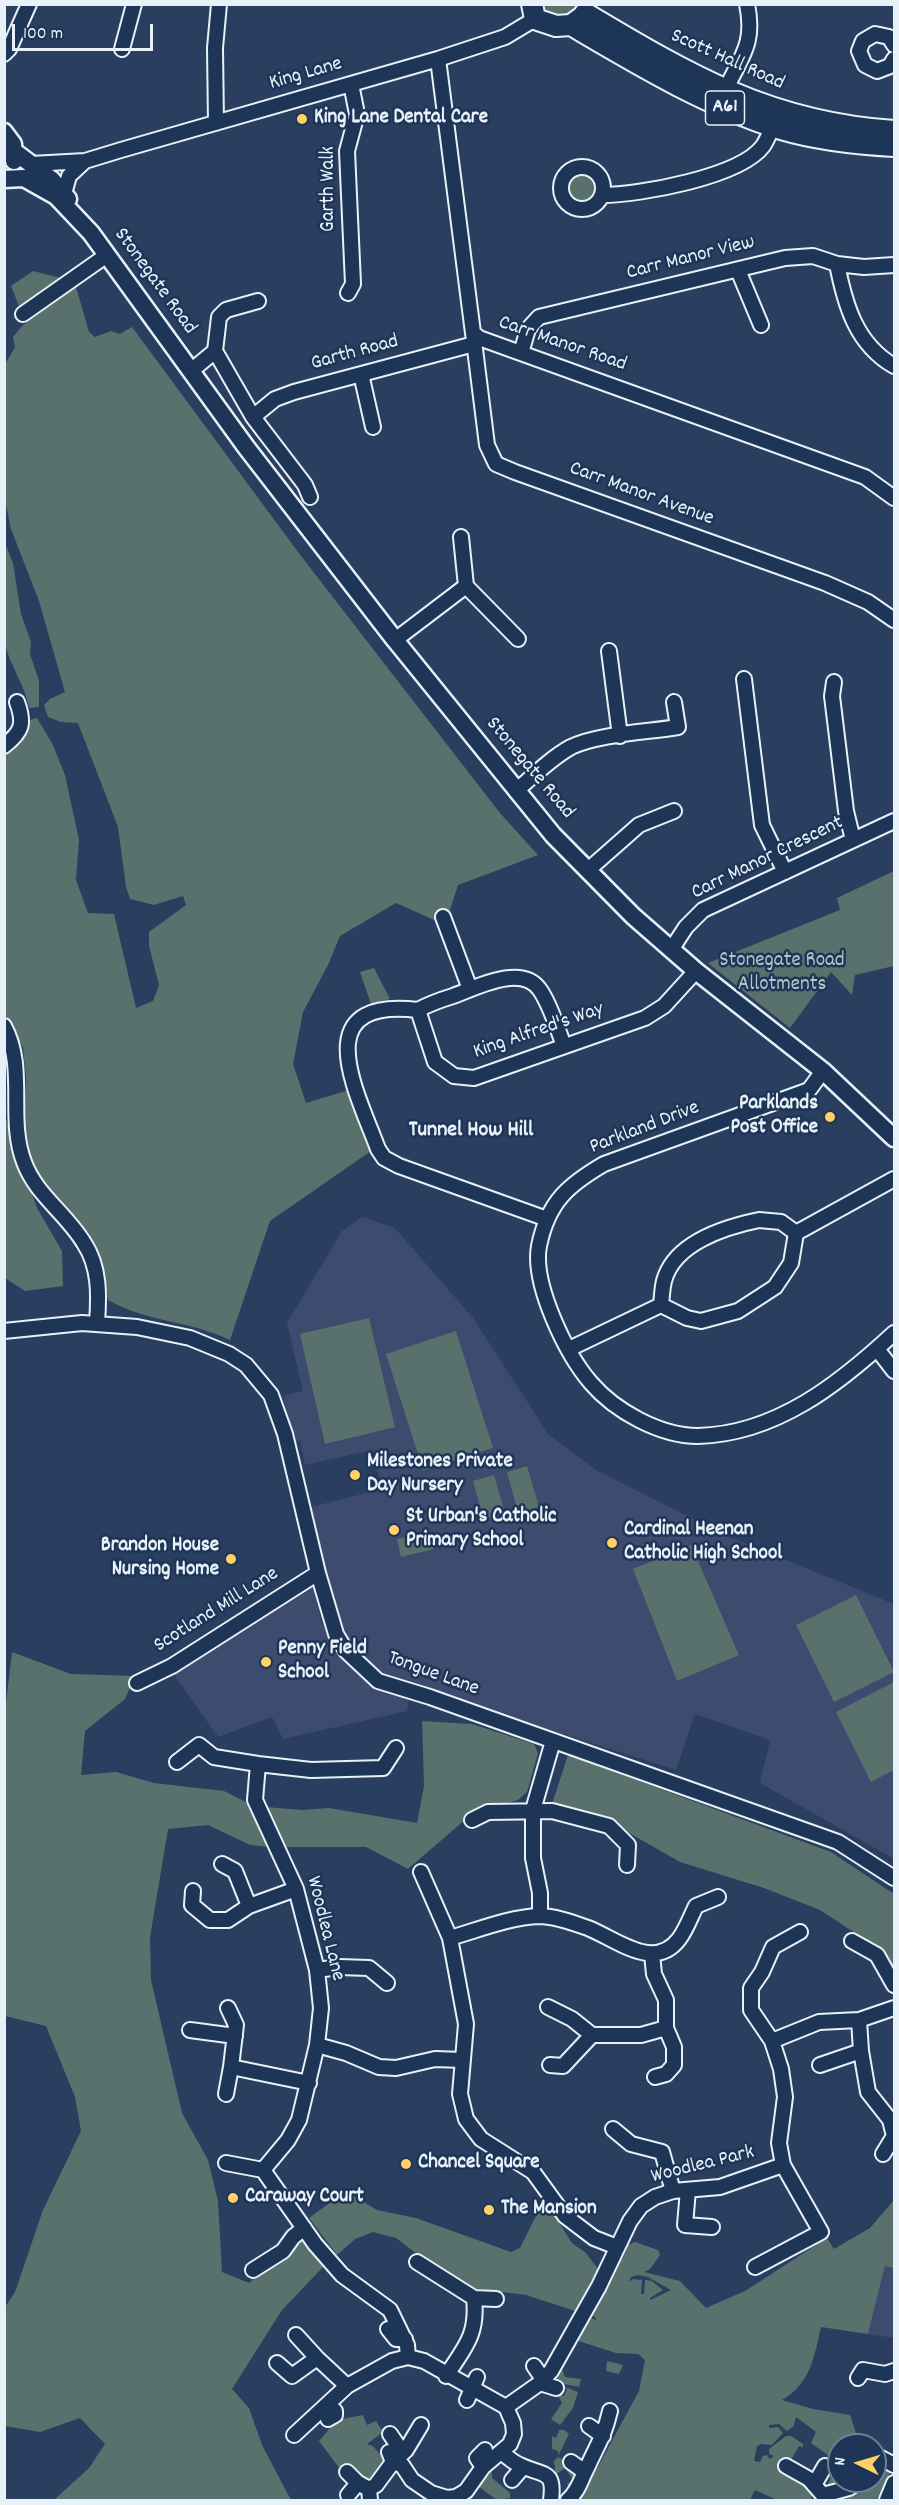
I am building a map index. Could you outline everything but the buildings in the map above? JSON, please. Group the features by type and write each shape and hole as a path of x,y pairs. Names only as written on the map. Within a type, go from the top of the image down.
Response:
{"highway":[{"name":"A61","path":"532,8 556,26 580,14"},
{"name":"Scott Hall Road","path":"580,14 673,84 822,122 894,131"},
{"name":"Scott Hall Road","path":"722,98 773,126 816,137 894,146"}],"main road":[{"path":"4,132 13,144 15,152 12,167 4,178"},
{"path":"15,152 31,164 47,183"},
{"path":"4,178 24,178 47,183"},
{"name":"Stonegate Road","path":"47,183 64,194 78,212 79,220"},
{"name":"Stonegate Road","path":"47,183 107,255 246,447 395,640 516,791 633,916 696,971 823,1071 894,1138"}],"street":[{"path":"4,54 9,49 29,4"},
{"path":"122,49 134,4"},
{"path":"216,123 215,48 219,4"},
{"path":"722,98 745,56 750,20 747,4"},
{"name":"King Lane","path":"31,164 85,160 438,58 505,37 532,8"},
{"path":"894,45 889,37 874,34 863,40 859,51 861,60 871,69 885,69 894,59"},
{"name":"Carr Manor Road","path":"438,58 473,339 479,338 865,477 894,498"},
{"name":"Garth Walk","path":"348,293 354,284 347,151 357,114 351,84"},
{"path":"602,195 622,195 697,180 738,164 762,148 773,126"},
{"path":"64,194 69,176 85,160"},
{"name":"King Lane","path":"47,183 85,160"},
{"path":"23,314 107,255"},
{"name":"Carr Manor View","path":"521,353 528,329 539,317 785,258 813,256 837,264 864,267 894,265"},
{"path":"837,264 845,302 862,337 874,351 894,366"},
{"path":"738,270 761,325"},
{"path":"215,351 219,317 226,310 258,301"},
{"name":"Garth Road","path":"253,417 275,399 473,339"},
{"name":"Carr Manor Avenue","path":"473,339 487,445 496,464 825,583 868,603 894,621"},
{"name":"Stonegate Road","path":"191,371 215,351 253,417 305,485 310,497"},
{"path":"361,374 373,427"},
{"path":"461,537 466,586 518,639"},
{"path":"395,640 466,586"},
{"path":"609,651 620,736"},
{"path":"744,679 762,825 785,872"},
{"path":"834,682 832,696 846,811 853,840"},
{"path":"4,746 15,738 20,728 22,716 17,702"},
{"path":"516,791 556,756 573,747 620,736 678,727 674,702"},
{"path":"588,870 639,825 674,811"},
{"name":"Carr Manor Crescent","path":"671,950 686,927 703,910 894,821"},
{"path":"443,917 470,989"},
{"name":"King Alfred's Way","path":"418,1010 435,1062 454,1076 474,1078 645,1017 664,1006 696,971"},
{"path":"547,1219 399,1166 384,1158 378,1149 348,1069 346,1048 352,1030 365,1014 394,1007 418,1010 470,989 506,979 530,981 540,989 564,1046"},
{"path":"4,1026 10,1037 15,1056 16,1126 23,1161 33,1182 84,1243 99,1285 97,1323"},
{"name":"Parkland Drive","path":"823,1071 809,1090 787,1100 604,1164 574,1181 557,1200 547,1219 539,1247 538,1271 550,1313 591,1383 639,1421 666,1431 696,1436 735,1431 776,1419 810,1401 894,1333"},
{"path":"796,1233 894,1179"},
{"path":"661,1305 664,1279 679,1257 699,1240 735,1225 759,1220 781,1222 796,1233"},
{"path":"661,1305 687,1318 701,1320 738,1311 775,1287 791,1263 796,1233"},
{"path":"569,1349 661,1305"},
{"name":"Tongue Lane","path":"4,1331 97,1323 137,1327 190,1338 229,1354 246,1365 271,1395 285,1434 318,1573 336,1634 346,1651 378,1681 430,1697 838,1842 894,1878"},
{"path":"877,1349 894,1371"},
{"name":"Scotland Mill Lane","path":"137,1683 172,1665 318,1573"},
{"path":"540,1916 540,1893 533,1858 533,1810 553,1741"},
{"path":"177,1762 199,1745 214,1757 258,1764 311,1770 383,1768 396,1748"},
{"name":"Woodlea Lane","path":"258,1764 255,1800 296,1889 317,1970 321,2008 317,2045 299,2120 288,2139 263,2170"},
{"path":"472,1820 488,1812 533,1810 552,1811 609,1826 628,1845 627,1865"},
{"path":"222,1864 235,1871 249,1906"},
{"path":"421,1872 450,1938 466,2024 460,2094 466,2118 481,2139 533,2172 566,2216 594,2238 617,2247"},
{"path":"193,1891 192,1905 210,1920 228,1920 249,1906 296,1889"},
{"path":"450,1938 540,1916 590,1929 631,1950 652,1954 665,1950 679,1940 696,1906 718,1897"},
{"name":"Woodlea Park","path":"537,2376 599,2286 617,2247 641,2206 655,2197 673,2191 728,2185 783,2165 778,2143 785,2097 781,2069 772,2041 751,2010 751,1988 762,1972 773,1947 800,1932"},
{"path":"852,1941 877,1955 894,1985"},
{"path":"652,1954 654,1974 666,2000 666,2028 674,2047 674,2065 666,2074 655,2078"},
{"path":"317,1970 339,1967 369,1968 387,1983"},
{"path":"548,2007 572,2019 592,2035 641,2035 666,2028"},
{"path":"226,2094 239,2029 228,2008"},
{"path":"772,2041 819,2022 859,2020 894,2008"},
{"path":"859,2020 861,2051 868,2092 890,2120 894,2136 883,2154"},
{"path":"190,2030 239,2029"},
{"path":"550,2065 562,2066 592,2035"},
{"path":"317,2045 346,2053 379,2067 396,2068 435,2060 463,2060"},
{"path":"820,2065 861,2051"},
{"path":"231,2067 309,2084"},
{"path":"613,2129 631,2144 662,2152 673,2191"},
{"path":"226,2163 263,2170 315,2244 342,2275 390,2310 405,2339 397,2375"},
{"path":"755,2267 821,2232 783,2165"},
{"path":"688,2190 685,2225 712,2227"},
{"path":"253,2270 283,2251 293,2237 304,2228"},
{"path":"417,2262 474,2298 496,2299"},
{"path":"446,2376 472,2334 476,2317 474,2298"},
{"path":"388,2329 396,2339 405,2339"},
{"path":"296,2335 347,2386"},
{"path":"277,2363 292,2376 317,2358"},
{"path":"295,2435 347,2386 402,2359 424,2361 496,2406 513,2423 512,2461 523,2467 545,2466 550,2478 551,2500"},
{"path":"858,2378 863,2370 885,2374 894,2371"},
{"path":"496,2406 537,2376 556,2388"},
{"path":"328,2404 335,2411 335,2415 328,2419"},
{"path":"568,2500 579,2486 603,2436 610,2411"},
{"path":"355,2486 376,2485 395,2455 416,2437 421,2425"},
{"path":"589,2426 603,2436"},
{"path":"390,2434 395,2455 412,2480 424,2493 447,2498 456,2499 466,2491 483,2467 511,2449"},
{"path":"483,2467 477,2458 485,2450"},
{"path":"571,2462 585,2472"},
{"path":"786,2466 809,2479 823,2494 827,2493"},
{"path":"814,2485 825,2466"},
{"path":"512,2480 523,2467"},
{"path":"462,2470 472,2482"},
{"path":"887,2500 894,2483"}],"shaded area":[{"name":"Cardinal Heenan Catholic High School","path":"362,1217 395,1228 473,1318 549,1435 598,1471 727,1536 894,1604 894,1859 760,1783 770,1740 695,1714 676,1770 386,1676 361,1655 341,1631 327,1593 307,1508 382,1489 373,1450 305,1465 300,1441 295,1442 284,1400 286,1395 303,1391 287,1323 342,1231"},
{"name":"Penny Field School","path":"311,1581 322,1623 337,1649 361,1676 381,1688 409,1698 407,1711 283,1739 272,1717 218,1737 170,1669"},
{"path":"885,2266 894,2268 894,2338 868,2334"}],"green space":[{"path":"539,4 576,5 575,11 565,18 543,16"},
{"path":"582,172 594,176 598,188 594,200 582,204 570,200 566,188 570,176"},
{"path":"33,271 61,278 19,306 11,286"},
{"path":"76,287 89,332 95,337 111,331 120,334 132,327 301,556 500,813 538,855 458,885 449,913 434,920 396,903 340,936 328,965 303,1012 293,1064 306,1103 349,1090 371,1151 270,1221 230,1340 200,1329 138,1313 108,1300 106,1283 89,1234 41,1179 32,1160 24,1129 26,1077 23,1048 4,1012 4,756 21,743 27,721 37,718 52,743 65,775 79,840 76,880 88,913 114,914 136,1008 153,1001 159,985 149,946 149,932 186,905 183,896 154,905 130,899 126,887 118,827 78,723 61,722 48,717 44,705 50,699 65,692 39,601 11,529 5,501 4,366 15,347 13,337 22,326"},
{"path":"5,543 13,563 21,614 31,642 30,654 39,681 39,707 29,708 5,644"},
{"name":"Stonegate Road Allotments","path":"894,871 894,966 855,975 852,995 831,972 790,1028 708,963 840,910 837,898"},
{"path":"374,968 390,999 371,1004 360,972"},
{"path":"4,1114 37,1208 62,1251 63,1286 25,1291 5,1278"},
{"path":"369,1318 395,1427 325,1444 300,1334"},
{"path":"456,1331 493,1448 423,1470 386,1354"},
{"path":"527,1466 539,1507 518,1513 507,1472"},
{"path":"494,1475 505,1514 484,1520 473,1481"},
{"path":"430,1531 434,1549 401,1557 397,1539"},
{"path":"691,1545 739,1655 677,1681 633,1569"},
{"path":"856,1595 894,1672 834,1702 796,1625"},
{"path":"12,1652 71,1674 135,1676 125,1699 85,1731 81,1775 116,1772 154,1783 224,1791 246,1802 269,1847 250,1845 208,1825 168,1829 150,1937 151,1980 182,2113 208,2160 218,2201 222,2272 249,2283 303,2236 325,2265 282,2310 232,2389 249,2408 262,2445 291,2500 54,2500 89,2468 105,2444 80,2418 40,2432 5,2426 5,2307 15,2292 43,2210 81,2131 75,2097 46,2026 5,2016 4,1720"},
{"path":"894,1682 894,1770 871,1782 836,1712"},
{"path":"422,1721 472,1724 534,1744 538,1753 527,1792 518,1800 474,1812 408,1869 366,1847 283,1847 265,1807 303,1810 329,1808 417,1823 424,1786"},
{"path":"568,1755 831,1852 894,1894 894,1975 881,1950 820,1910 764,1888 680,1862 617,1826 568,1806 552,1804"},
{"path":"346,2191 377,2210 416,2218 511,2252 520,2248 540,2212 553,2213 572,2243 586,2253 598,2269 575,2311 526,2295 471,2288 449,2278 396,2238 373,2232 355,2239 337,2255 309,2218"},
{"path":"894,2200 894,2268 885,2266 868,2334 821,2327 810,2368 799,2386 782,2400 813,2409 850,2415 856,2433 827,2433 827,2455 811,2443 816,2432 796,2417 793,2427 787,2431 779,2424 769,2425 769,2428 778,2427 783,2433 772,2445 757,2446 754,2461 760,2462 763,2456 767,2455 770,2459 774,2456 769,2454 769,2449 786,2436 791,2436 803,2444 803,2447 799,2446 789,2463 781,2457 777,2464 810,2488 812,2500 777,2500 755,2490 750,2500 580,2500 639,2391 645,2360 638,2354 616,2353 572,2339 589,2317 596,2320 590,2314 616,2261 623,2258 628,2245 635,2242 658,2250 660,2255 650,2269 644,2272 680,2281 706,2308 745,2291 827,2238 834,2249 870,2228","holes":["638,2275 648,2277 671,2290 650,2300 663,2290 652,2281 645,2280 644,2294 641,2294 642,2280 633,2279 629,2282 631,2277"]},
{"path":"607,2361 623,2365 619,2374 606,2371"},
{"path":"561,2367 565,2377 581,2379 579,2387 559,2383 556,2376"},
{"path":"563,2386 578,2392 573,2408 560,2425 551,2419 562,2403 557,2393 564,2396 567,2389"},
{"path":"363,2415 367,2425 376,2421 383,2432 367,2444 373,2446 388,2464 374,2483 343,2473 319,2441 337,2420"},
{"path":"559,2430 564,2430 569,2434 558,2456 558,2451 552,2449 552,2436 556,2438"},
{"path":"558,2457 570,2464 578,2476 570,2488 567,2484 573,2480 565,2468 554,2476 553,2462"},
{"path":"887,2457 889,2464 887,2488"},
{"path":"492,2471 492,2478 510,2493 510,2498 497,2500 479,2487"},
{"path":"827,2493 884,2493 874,2500 814,2500 827,2498"}],"place":[{"name":"King Lane Dental Care","path":"302,119"},
{"name":"Parklands Post Office","path":"830,1117"},
{"name":"Milestones Private Day Nursery","path":"355,1475"},
{"name":"St Urban's Catholic Primary School","path":"394,1530"},
{"name":"Cardinal Heenan Catholic High School","path":"612,1543"},
{"name":"Brandon House Nursing Home","path":"231,1559"},
{"name":"Penny Field School","path":"266,1662"},
{"name":"Chancel Square","path":"406,2164"},
{"name":"Caraway Court","path":"233,2198"},
{"name":"The Mansion","path":"489,2210"}],"district":[{"name":"Tunnel How Hill","path":"471,1132"}]}
